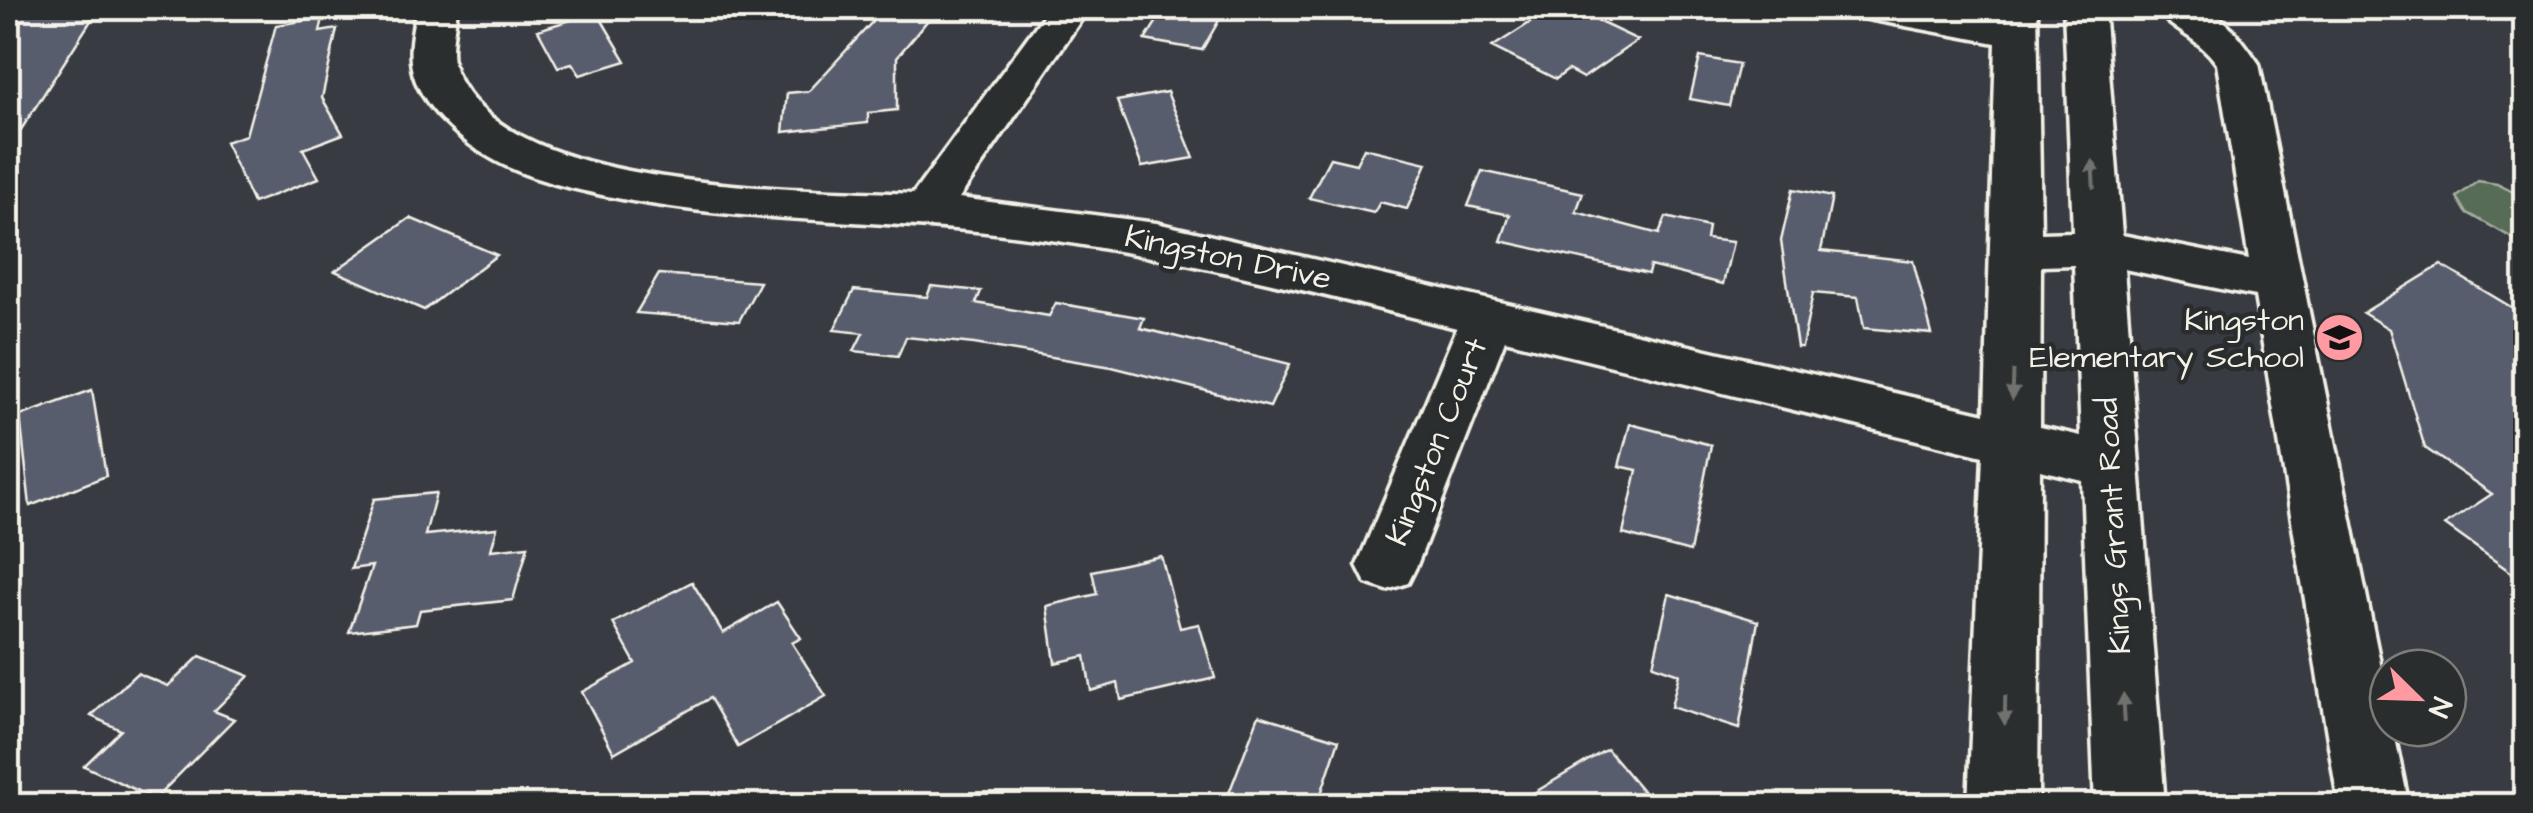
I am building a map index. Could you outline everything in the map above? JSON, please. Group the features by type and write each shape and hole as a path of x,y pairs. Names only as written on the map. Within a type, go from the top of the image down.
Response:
{"street":[{"name":"Kingston Drive","path":"436,8 430,46 435,76 450,104 476,130 512,153 558,172 629,187 706,196 1034,220 1156,239 2110,465"},
{"path":"926,210 1069,8"},
{"path":"1872,8 2017,21 2016,252 2003,806"},
{"name":"Kings Grant Road","path":"2084,8 2130,806"},
{"path":"2175,8 2219,36 2233,52 2374,806"},
{"path":"2016,252 2098,247 2278,283"},
{"name":"Kingston Court","path":"1388,564 1488,319"}],"green space":[{"path":"2478,181 2497,184 2525,198 2525,245 2466,212 2457,197"}],"building":[{"path":"34,8 99,8 8,150 11,14"},
{"path":"885,8 938,8 897,57 897,110 868,113 868,123 783,132 787,93 809,91"},
{"path":"1165,8 1226,8 1202,50 1145,40"},
{"path":"1553,8 1570,8 1638,40 1583,78 1568,70 1556,79 1492,47"},
{"path":"597,12 626,61 580,75 572,63 558,67 538,30"},
{"path":"323,18 320,32 337,29 322,98 343,134 303,149 319,178 253,203 225,142 246,135 276,25"},
{"path":"1700,57 1739,64 1729,106 1690,99"},
{"path":"1167,92 1194,158 1142,167 1117,101"},
{"path":"1364,148 1427,163 1407,209 1380,202 1374,213 1309,198 1330,158 1356,164"},
{"path":"1482,171 1583,193 1576,212 1659,234 1666,217 1708,227 1706,239 1733,242 1723,284 1650,266 1648,274 1501,241 1510,215 1468,206"},
{"path":"1793,189 1832,197 1821,251 1913,261 1932,334 1864,328 1858,297 1813,293 1802,347 1797,347 1781,241"},
{"path":"410,218 497,255 424,310 335,271"},
{"name":"Kingston Elementary School","path":"2441,265 2526,316 2526,583 2445,525 2492,494 2425,448 2389,329 2363,313"},
{"path":"659,274 760,282 739,321 636,313"},
{"path":"931,286 981,291 976,303 1049,316 1056,303 1144,318 1140,328 1290,364 1270,407 1112,367 974,344 906,337 898,356 854,351 863,333 834,330 854,290 927,297"},
{"path":"92,390 106,476 30,506 20,416"},
{"path":"1630,424 1711,445 1690,552 1623,534 1637,470 1619,466"},
{"path":"436,493 425,535 497,528 491,550 528,546 513,600 420,610 416,624 349,632 372,566 351,569 374,499"},
{"path":"1161,556 1180,628 1199,624 1215,678 1121,700 1118,683 1091,691 1085,656 1055,663 1047,606 1097,594 1092,571"},
{"path":"692,582 723,633 777,602 801,638 792,643 826,696 738,747 710,698 614,753 582,692 635,663 613,623"},
{"path":"1669,594 1758,621 1739,729 1671,707 1679,674 1653,665"},
{"path":"200,656 249,676 214,711 234,719 155,799 84,766 121,730 91,716 137,673 168,686"},
{"path":"1259,715 1339,740 1317,806 1224,806"},
{"path":"1607,749 1655,806 1512,806"}],"place":[{"name":"Kingston Elementary School","path":"2339,338"}]}
